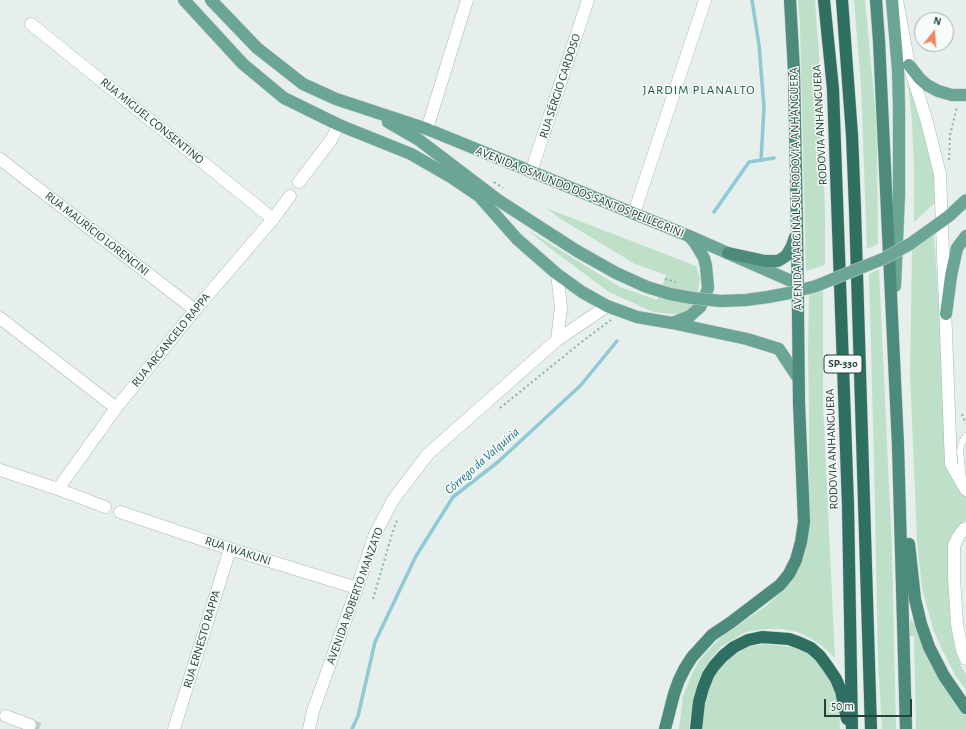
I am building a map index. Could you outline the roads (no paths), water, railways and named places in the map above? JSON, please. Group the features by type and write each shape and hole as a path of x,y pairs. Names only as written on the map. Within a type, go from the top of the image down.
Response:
{"highway":[{"name":"AVENIDA MARGINAL SUL RODOVIA ANHANGUERA","path":"674,694 685,668 692,657 712,635 780,585 789,574 796,560 801,542 804,522 798,378 798,284 794,71 790,0"},
{"name":"RODOVIA ANHANGUERA","path":"824,0 834,97 848,505 852,729"},
{"name":"SP-330","path":"842,0 852,128 871,729"},
{"path":"876,0 898,445 906,729"},
{"path":"728,253 765,261 778,261 786,256 792,246 797,226"},
{"path":"898,445 915,599 921,624 929,647 944,676 966,708"},
{"path":"696,729 699,702 703,688 714,666 722,656 734,647 748,640 762,637 789,639 811,648 820,656 836,679 841,691 848,729"},
{"path":"665,729 674,694"},
{"path":"674,694 674,729"}],"main road":[{"path":"184,0 243,64 284,98 339,125 411,154 451,177 498,200 577,251 616,273 647,287 670,294 721,301 746,300 775,296 816,286 885,258 910,244 949,216 966,200"},
{"name":"AVENIDA OSMUNDO DOS SANTOS PELLEGRINI","path":"211,0 257,48 303,84 336,99 427,129 634,213 798,284"},
{"path":"892,0 900,105 899,195 893,339"},
{"path":"909,65 927,85 938,91 952,95 963,95"},
{"name":"AVENIDA OSMUNDO DOS SANTOS PELLEGRINI","path":"359,106 419,140 498,200"},
{"path":"451,177 479,196 517,239 557,274 582,292 607,306 637,317 747,339 779,349 798,378"},
{"path":"672,323 690,316 700,307 708,288 704,258 689,236"},
{"path":"946,314 951,276 957,248 966,236"}],"street":[{"path":"427,129 468,0"},
{"name":"RUA SÉRGIO CARDOSO","path":"531,172 588,0"},
{"path":"634,213 705,0"},
{"path":"897,0 909,65 927,122 940,174 951,464 965,488"},
{"name":"RUA MIGUEL CONSENTINO","path":"31,24 273,219"},
{"path":"299,182 331,140 339,125"},
{"name":"RUA MAURÍCIO LORENCINI","path":"0,159 195,310"},
{"name":"RUA ARCANGELO RAPPA","path":"58,489 116,408 195,310 273,219 290,196"},
{"path":"557,274 562,307 557,340"},
{"name":"AVENIDA ROBERTO MANZATO","path":"309,729 313,712 375,534 393,500 428,454 557,340 607,306"},
{"path":"0,318 116,408"},
{"path":"0,470 58,489 105,507"},
{"name":"RUA IWAKUNI","path":"120,512 230,549 357,588"},
{"path":"966,528 958,537 954,546 957,624 962,650 966,659"},
{"name":"RUA ERNESTO RAPPA","path":"174,729 230,549"},
{"path":"3,715 30,725"},
{"path":"3,715 13,729"}],"lane":[{"path":"965,488 960,451 962,442 966,436"}],"waterway":[{"path":"752,0 759,45 764,107 761,160"},
{"name":"Córrego da Valquiria","path":"714,212 749,162 774,158"},
{"name":"Córrego da Valquiria","path":"352,729 358,716 375,642 416,556 453,497 498,462 581,385 617,341"}],"tunnel":[{"path":"30,725 39,729"}],"district":[{"name":"JARDIM PLANALTO","path":"699,90"}]}
